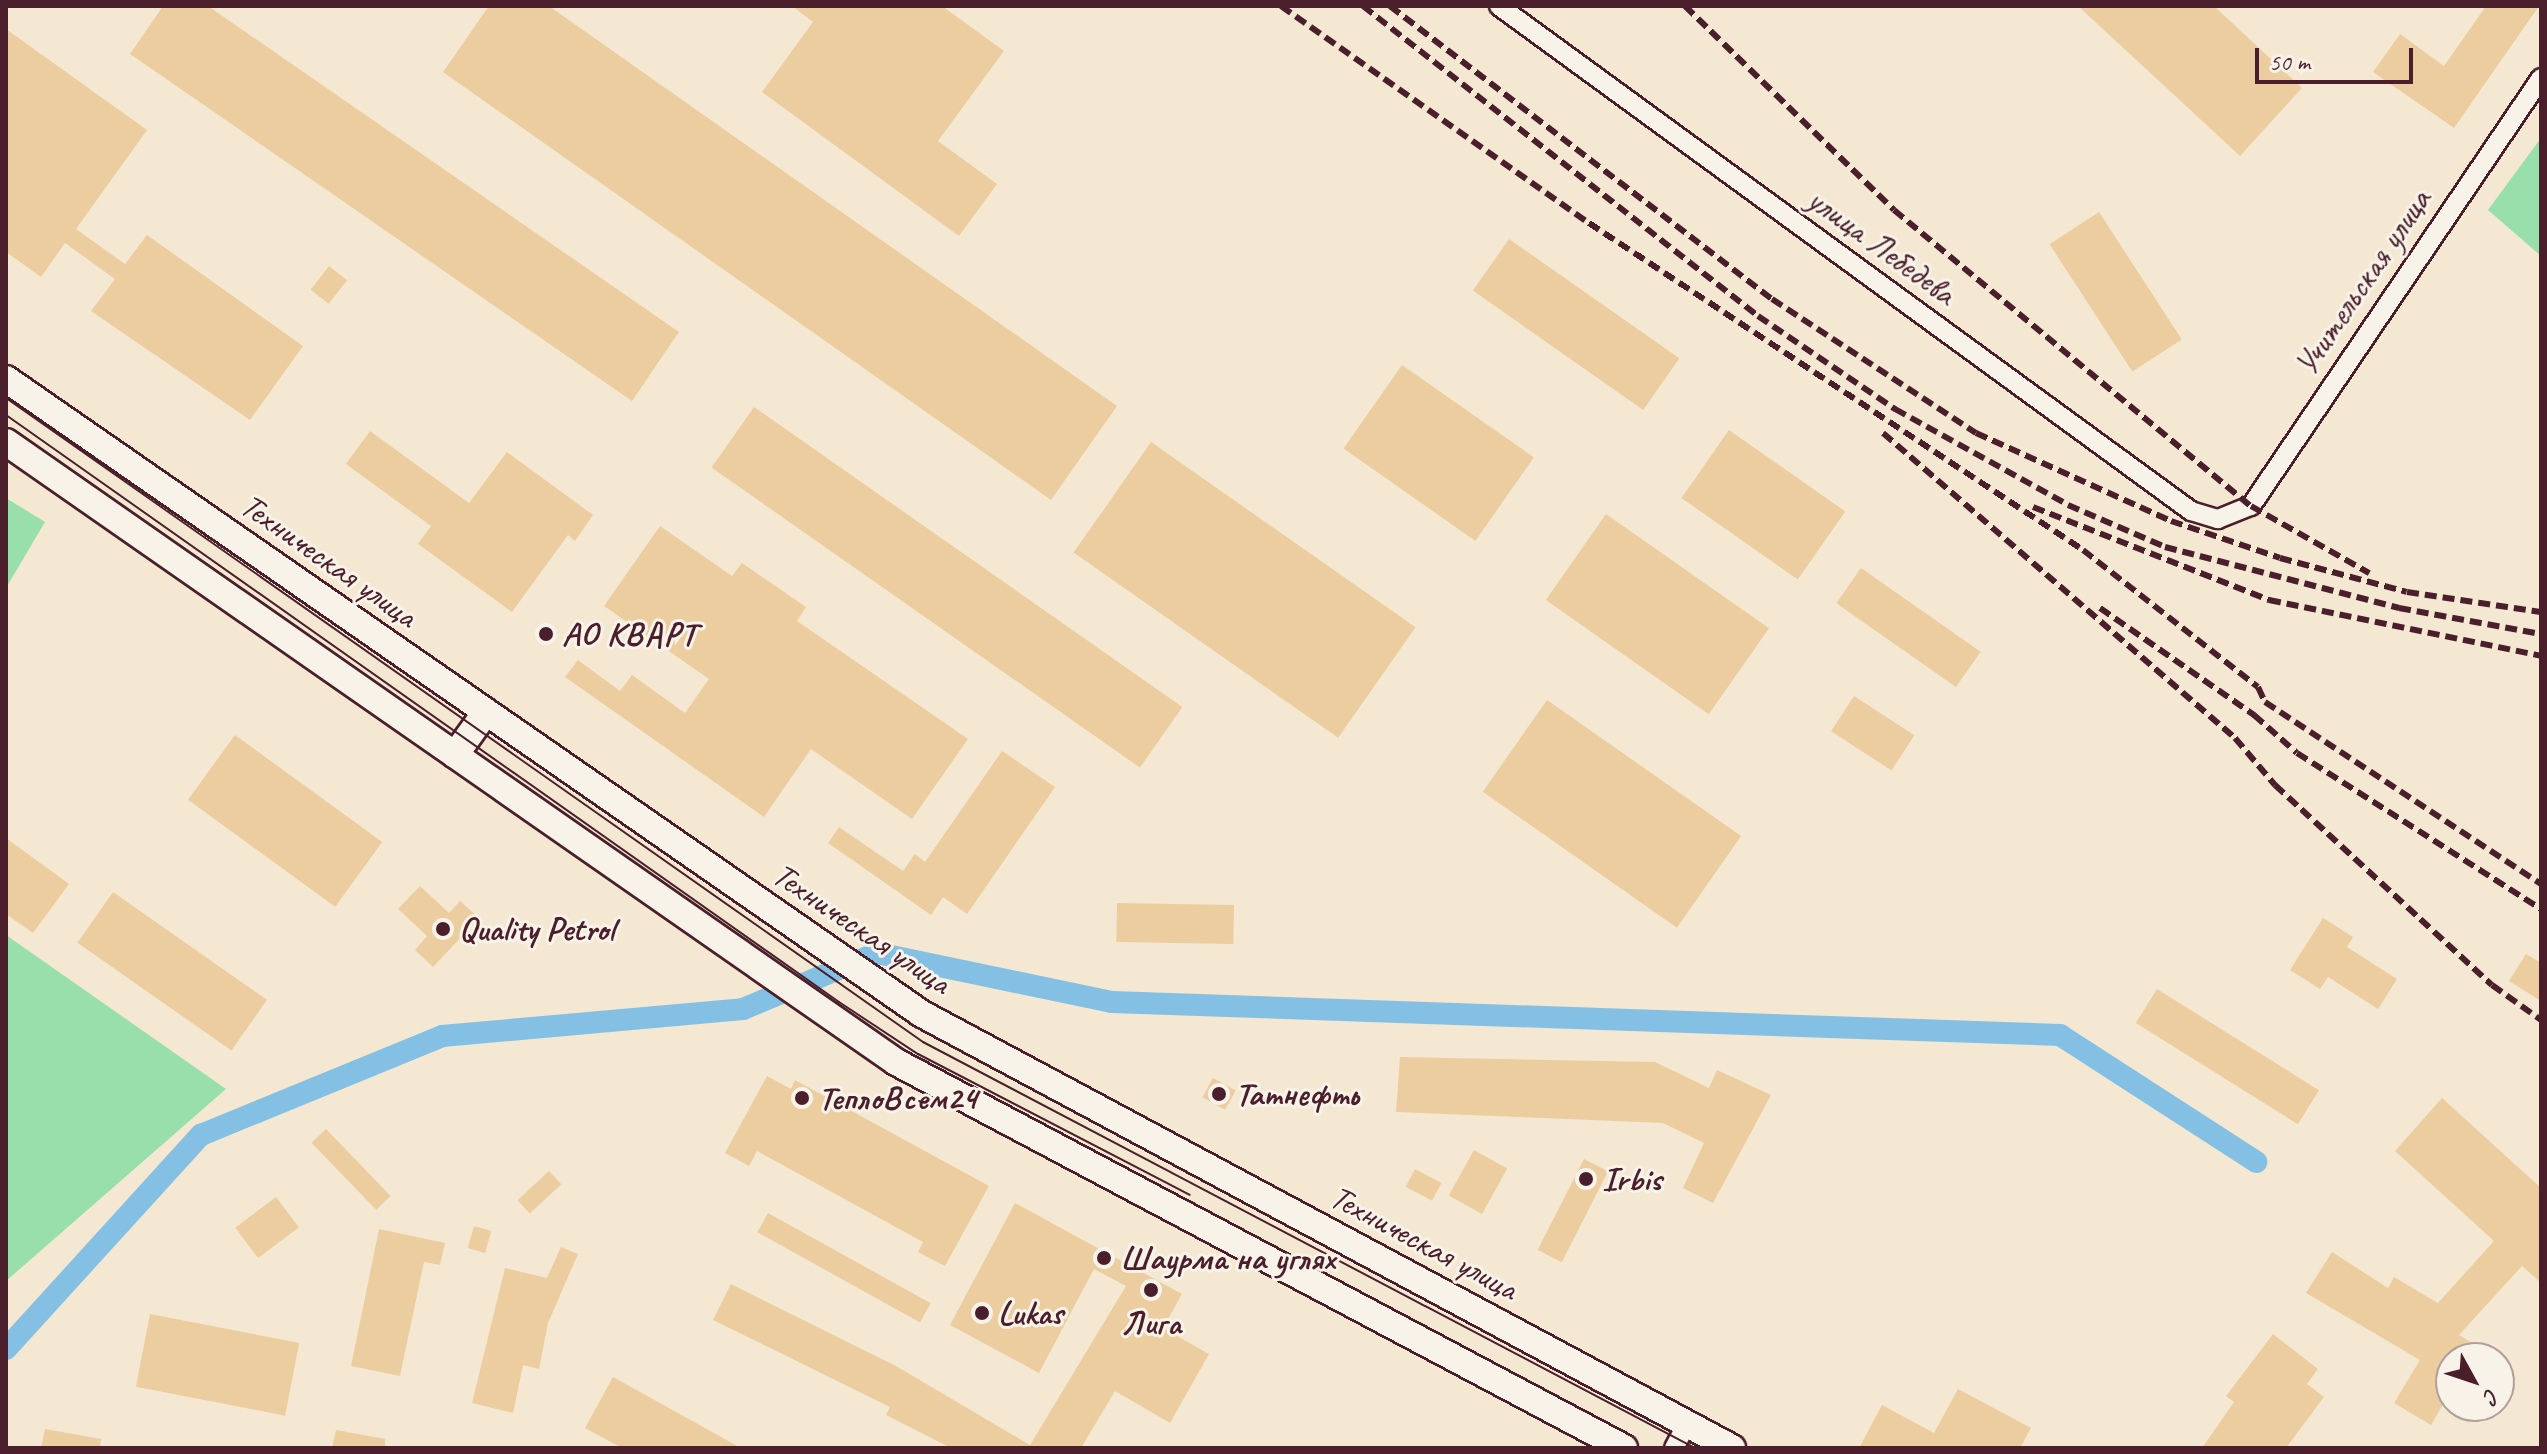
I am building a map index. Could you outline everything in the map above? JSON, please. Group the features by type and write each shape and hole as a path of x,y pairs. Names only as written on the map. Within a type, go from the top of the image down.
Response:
{"main road":[{"name":"Техническая улица","path":"6,379 922,1014 1732,1448"},
{"path":"6,442 896,1062 1624,1448"},
{"path":"455,755 486,712"}],"street":[{"name":"улица Лебедева","path":"1499,6 2191,511 2233,519"},
{"name":"Учительская улица","path":"2233,519 2251,506 2541,78"},
{"path":"1674,1448 1687,1424"}],"green space":[{"path":"2541,138 2541,256 2488,210"},
{"path":"6,498 45,522 6,588"},
{"path":"6,935 226,1089 6,1281"}],"building":[{"path":"163,6 208,6 679,332 632,401 130,54"},
{"path":"489,6 549,6 1117,406 1051,500 443,72"},
{"path":"792,6 942,6 1004,51 938,141 997,184 959,236 762,92 813,22"},
{"path":"2078,6 2214,6 2302,88 2240,156"},
{"path":"2486,6 2539,6 2454,128 2373,72 2400,34 2444,66"},
{"path":"6,29 147,130 76,229 125,264 147,235 303,346 250,420 91,311 115,279 65,243 41,277 6,252"},
{"path":"2099,212 2182,339 2132,372 2050,244"},
{"path":"1509,239 1679,358 1643,410 1473,291"},
{"path":"329,266 347,280 329,304 311,290"},
{"path":"1402,365 1534,457 1475,541 1343,449"},
{"path":"754,407 1182,707 1140,768 712,468"},
{"path":"1729,430 1845,511 1798,579 1681,498"},
{"path":"370,431 469,503 507,452 593,515 575,541 568,535 512,612 418,544 431,526 346,464"},
{"path":"1151,442 1416,627 1338,738 1074,553"},
{"path":"1606,514 1769,628 1709,714 1546,600"},
{"path":"660,526 732,576 742,563 806,607 797,621 968,739 912,819 811,749 764,817 565,677 578,660 620,691 632,675 685,713 709,679 604,606"},
{"path":"1861,568 1981,652 1956,687 1836,603"},
{"path":"1854,696 1914,735 1892,770 1831,731"},
{"path":"1547,700 1741,836 1677,928 1483,792"},
{"path":"235,735 382,842 335,907 188,800"},
{"path":"1002,751 1055,787 967,914 943,897 931,915 828,843 839,827 903,871 915,854 925,862"},
{"path":"6,838 69,884 33,933 6,914"},
{"path":"420,886 449,913 460,901 479,918 433,967 415,950 427,936 398,909"},
{"path":"113,892 267,1000 231,1051 77,943"},
{"path":"1117,903 1234,905 1233,944 1116,942"},
{"path":"2323,918 2353,937 2347,947 2397,979 2378,1009 2328,977 2320,989 2290,970"},
{"path":"2526,954 2541,963 2541,1001 2509,981"},
{"path":"2157,989 2319,1090 2298,1124 2136,1023"},
{"path":"1400,1057 1655,1062 1709,1088 1717,1070 1771,1095 1713,1203 1683,1188 1704,1143 1663,1123 1396,1112"},
{"path":"767,1076 791,1089 795,1080 989,1186 945,1266 918,1252 923,1242 757,1151 749,1166 725,1153"},
{"path":"1213,1078 1236,1091 1225,1110 1202,1097"},
{"path":"2442,1098 2541,1188 2541,1283 2522,1266 2459,1335 2470,1342 2435,1342 2435,1418 2431,1425 2394,1403 2420,1360 2306,1293 2332,1252 2388,1288 2394,1277 2438,1303 2494,1241 2395,1151"},
{"path":"326,1129 391,1196 376,1210 312,1143"},
{"path":"1474,1150 1507,1168 1482,1214 1449,1195"},
{"path":"1584,1159 1608,1171 1562,1262 1538,1250"},
{"path":"1415,1169 1441,1183 1432,1201 1406,1187"},
{"path":"549,1171 561,1184 530,1213 518,1200"},
{"path":"276,1197 299,1227 258,1258 235,1228"},
{"path":"1015,1203 1182,1294 1163,1328 1209,1354 1170,1423 1115,1391 1081,1448 951,1448 886,1415 890,1407 713,1320 731,1284 896,1366 1030,1445 1126,1286 1094,1269 1039,1373 950,1325"},
{"path":"768,1213 931,1303 920,1322 757,1232"},
{"path":"474,1226 491,1231 485,1253 468,1248"},
{"path":"379,1229 445,1243 440,1265 424,1262 400,1376 351,1366"},
{"path":"561,1247 578,1254 548,1323 539,1369 523,1365 513,1413 472,1403 505,1268 547,1278"},
{"path":"150,1314 299,1343 285,1416 136,1387"},
{"path":"2273,1334 2318,1369 2307,1384 2324,1397 2286,1448 2202,1448 2234,1402 2226,1396"},
{"path":"613,1377 741,1448 622,1448 585,1428"},
{"path":"1958,1389 2031,1428 2020,1448 1859,1448 1882,1405 1934,1433"},
{"path":"45,1429 101,1439 100,1448 41,1448"},
{"path":"336,1430 385,1439 385,1448 332,1448"}],"waterway":[{"path":"6,1349 201,1135 442,1036 743,1009 877,953 1112,1002 2060,1035 2256,1162"}],"tram line":[{"path":"6,398 923,1042 1695,1448"},
{"path":"6,415 839,1002 918,1054 1190,1195"}],"railway":[{"path":"1281,6 1589,223 2083,550 2258,687 2265,702 2541,884"},
{"path":"1363,6 1758,316 1895,409 2068,505 2165,547 2399,608 2541,634"},
{"path":"1390,6 1772,299 1976,433 2171,521 2280,558 2407,592 2541,612"},
{"path":"1685,6 1894,210 2251,506 2369,573"},
{"path":"1883,433 2235,738 2275,785 2492,985 2541,1020"},
{"path":"2033,507 2269,600 2541,656"},
{"path":"2100,608 2254,715 2297,753 2541,909"}],"place":[{"name":"АО КВАРТ","path":"546,634"},
{"name":"Quality Petrol","path":"443,929"},
{"name":"Татнефть","path":"1219,1094"},
{"name":"ТеплоВсем24","path":"802,1098"},
{"name":"Irbis","path":"1586,1179"},
{"name":"Шаурма на углях","path":"1104,1258"},
{"name":"Лига","path":"1151,1290"},
{"name":"Lukas","path":"982,1313"}]}
